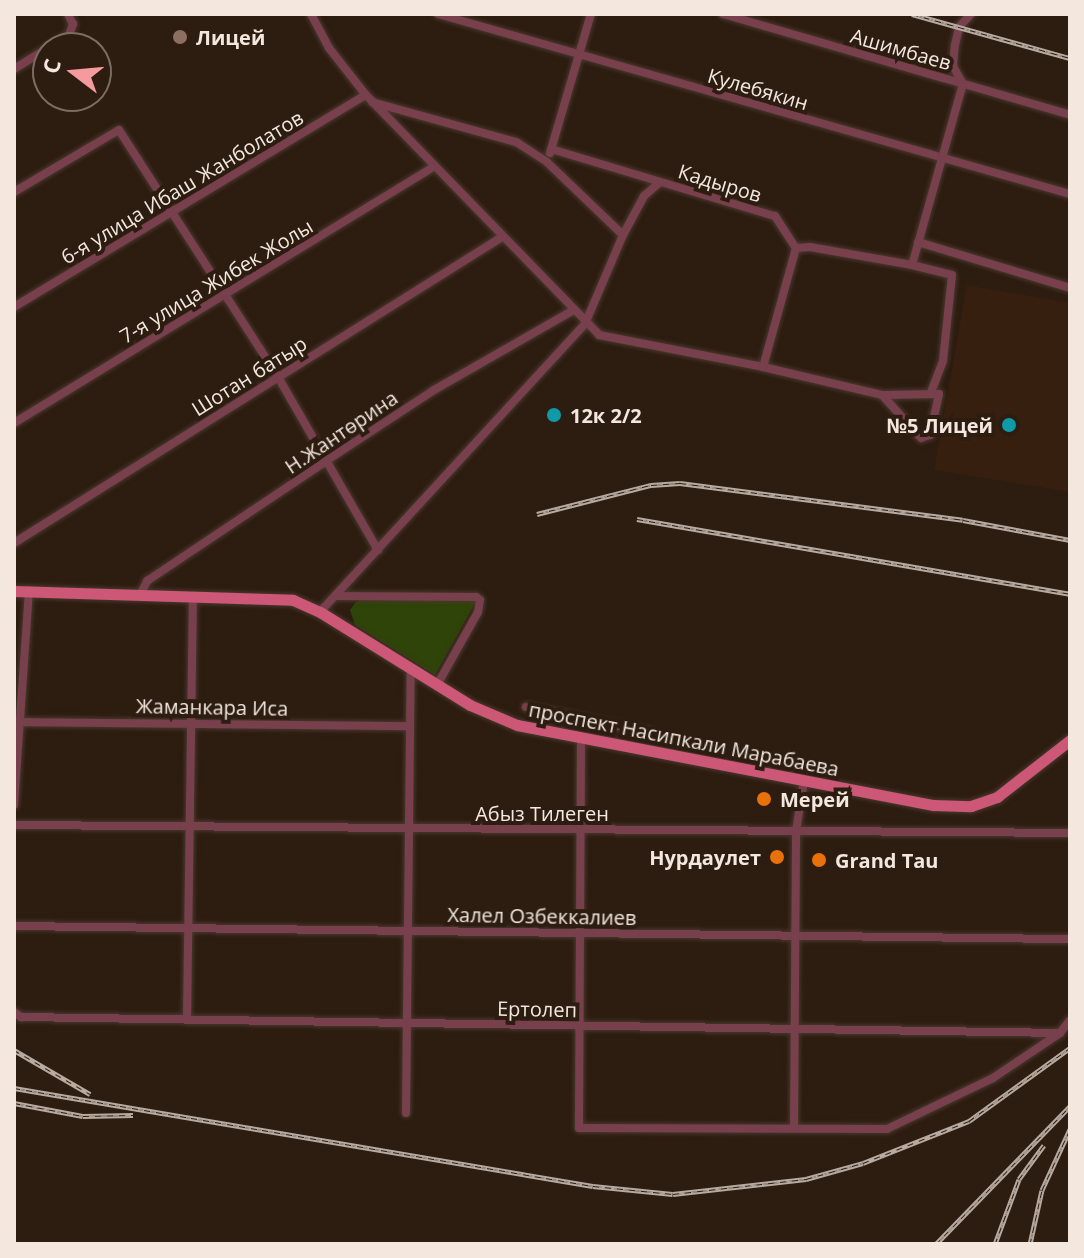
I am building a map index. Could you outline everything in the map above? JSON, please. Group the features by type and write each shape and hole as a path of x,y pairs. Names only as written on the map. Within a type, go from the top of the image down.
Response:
{"main road":[{"name":"проспект Насипкали Марабаева","path":"19,589 281,597 320,612 498,719 581,739 933,805 971,806 1015,786 1070,740"}],"street":[{"path":"14,69 69,35 73,24 68,14"},
{"path":"311,14 329,48 369,98 572,311 599,335 763,367 882,395 939,394 926,439 921,438 882,395"},
{"name":"Кулебякин","path":"438,14 1070,194"},
{"path":"547,162 591,14"},
{"name":"Ашимбаев","path":"723,14 1070,115"},
{"path":"912,265 963,84 953,66 959,27 971,14"},
{"path":"369,98 516,142 547,162 623,235"},
{"name":"6-я улица Ибаш Жанболатов","path":"14,307 369,98"},
{"path":"14,192 119,130 278,377 378,550"},
{"name":"Кадыров","path":"551,149 775,216 796,248"},
{"name":"7-я улица Жибек Жолы","path":"14,423 434,167"},
{"path":"320,612 585,324 623,235 644,196 660,182"},
{"name":"Шотан батыр","path":"14,543 502,237"},
{"path":"918,242 1070,288"},
{"path":"763,367 796,248 810,247 952,275 943,361 931,392"},
{"name":"Н.Жантөрина","path":"140,595 147,581 434,390 572,311"},
{"path":"14,805 19,589"},
{"path":"187,1019 193,596"},
{"path":"336,596 476,597 480,600 478,612 437,685"},
{"path":"406,1113 411,668"},
{"path":"526,707 657,734"},
{"name":"Жаманкара Иса","path":"17,722 191,721 410,726"},
{"path":"581,739 579,1128 887,1129 993,1078 1060,1033 1070,1020"},
{"path":"794,1128 796,831 804,781"},
{"name":"Абыз Тилеген","path":"14,825 1070,833"},
{"name":"Халел Озбеккалиев","path":"14,926 1070,939"},
{"name":"Ертолеп","path":"14,1012 21,1017 1060,1033"}],"shaded area":[{"path":"967,285 1070,303 1070,492 934,470"}],"green space":[{"path":"364,599 475,603 435,675 355,625 350,610 356,602"}],"railway":[{"path":"912,14 1070,58"},
{"path":"537,514 651,485 680,483 963,520 1070,540"},
{"path":"637,519 1070,594"},
{"path":"14,1088 593,1186 673,1194 806,1179 863,1163 969,1121 1070,1048"},
{"path":"14,1050 90,1094"},
{"path":"14,1103 83,1116 133,1115"},
{"path":"936,1244 1070,1106"},
{"path":"1030,1244 1042,1190 1070,1129"},
{"path":"995,1244 1019,1179 1044,1145"}],"place":[{"name":"Лицей","path":"180,37"},
{"name":"12к 2/2","path":"554,415"},
{"name":"№5 Лицей","path":"1009,425"},
{"name":"Мерей","path":"764,799"},
{"name":"Нурдаулет","path":"777,857"},
{"name":"Grand Tau","path":"819,860"}]}
